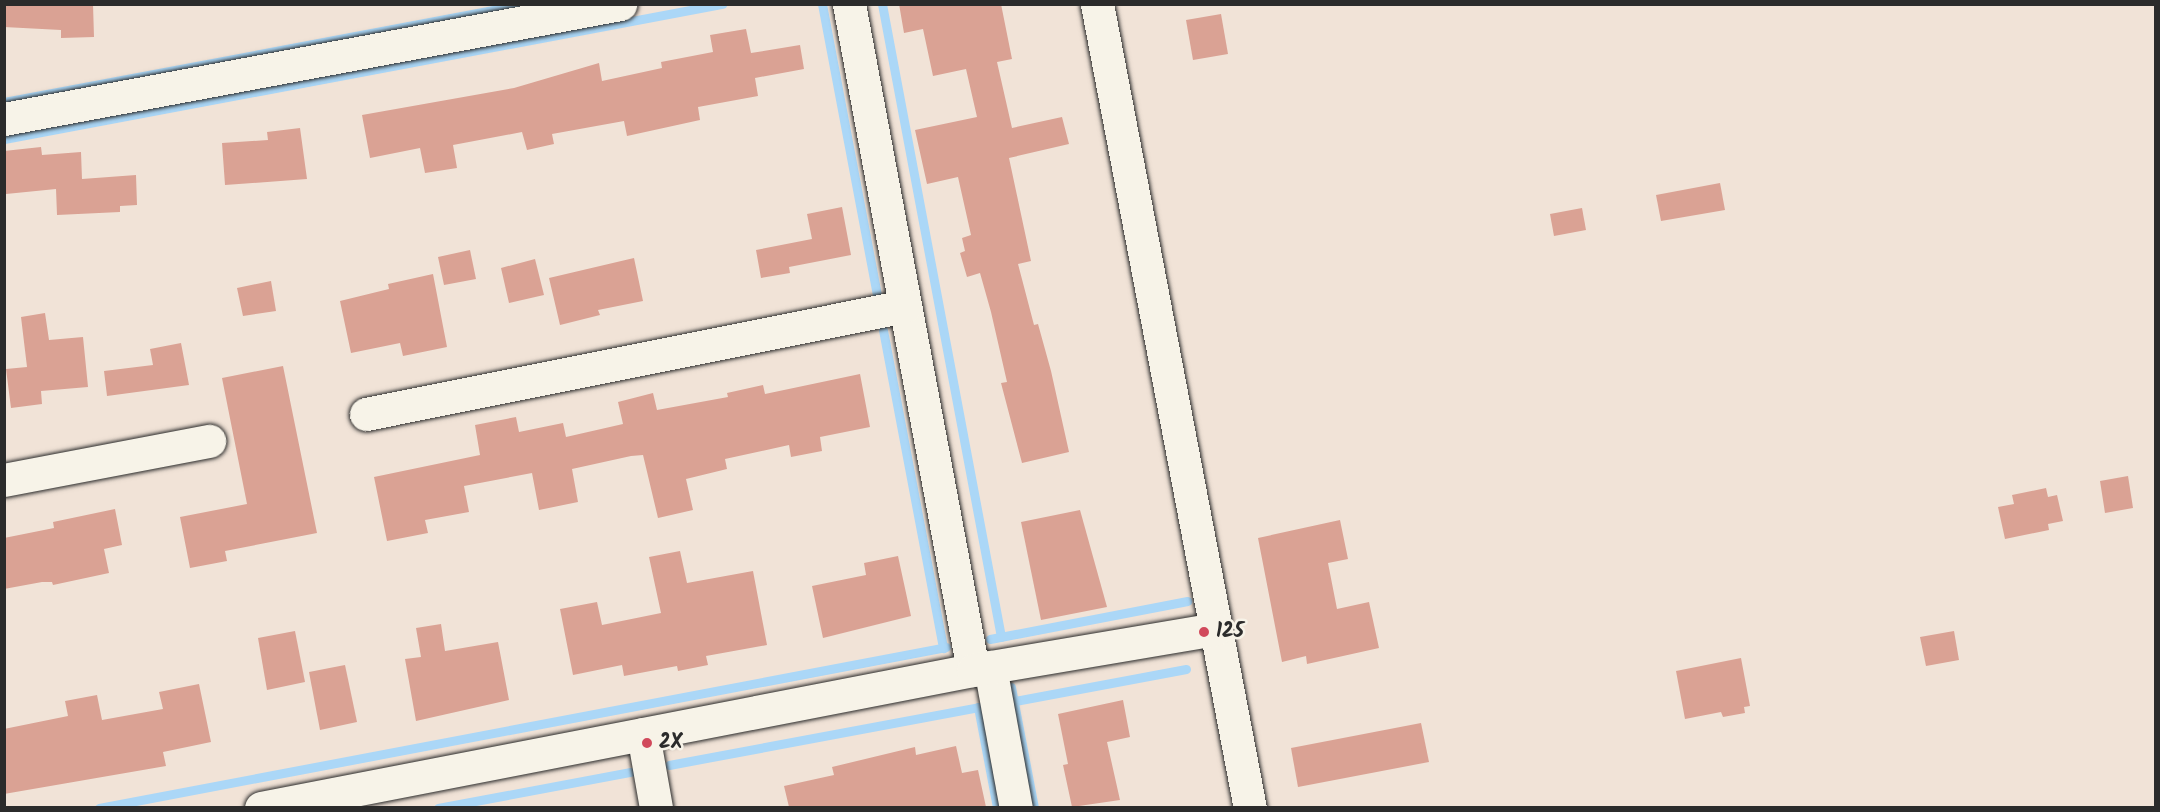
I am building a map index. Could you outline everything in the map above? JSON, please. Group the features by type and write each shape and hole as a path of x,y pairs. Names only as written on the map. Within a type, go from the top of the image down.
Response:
{"street":[{"path":"4,119 620,4"},
{"path":"849,4 905,306 981,668 1016,807"},
{"path":"1097,4 1250,807"},
{"path":"366,414 905,306"},
{"path":"4,480 209,441"},
{"path":"261,807 352,799 643,734 981,668 1216,629"},
{"path":"643,734 656,807"}],"building":[{"path":"4,4 93,4 94,37 61,38 61,30 4,27"},
{"path":"899,4 1001,4 1012,59 997,62 1012,128 1062,117 1069,144 1009,158 1031,261 1018,264 1034,325 1038,324 1051,371 1069,452 1022,463 1001,383 1007,382 980,273 967,277 960,253 965,251 962,238 971,235 958,177 927,184 915,130 977,117 966,69 933,76 923,29 904,33"},
{"path":"1221,14 1228,54 1193,60 1186,20"},
{"path":"746,29 751,53 800,45 804,69 755,78 758,96 698,107 700,120 627,136 624,121 552,134 554,144 527,150 522,132 453,145 457,168 425,173 420,148 370,158 362,115 514,88 599,63 602,81 662,68 661,62 713,52 710,35"},
{"path":"300,128 307,179 225,185 222,143 268,140 267,132"},
{"path":"41,147 42,155 81,152 82,179 136,175 137,205 120,206 120,212 57,215 56,189 6,194 4,151"},
{"path":"1720,183 1725,210 1661,221 1656,195"},
{"path":"842,207 851,255 789,267 790,273 761,278 756,250 812,239 807,214"},
{"path":"1582,208 1586,230 1554,236 1550,214"},
{"path":"470,250 476,279 444,285 438,257"},
{"path":"634,258 643,301 598,310 600,315 560,325 549,278"},
{"path":"535,259 544,295 509,303 501,268"},
{"path":"433,274 447,347 403,356 400,343 351,353 340,301 389,289 388,284"},
{"path":"271,281 276,311 243,316 237,288"},
{"path":"45,313 49,340 83,337 88,387 41,391 42,404 11,408 6,369 27,367 21,317"},
{"path":"181,343 189,385 107,396 104,371 153,365 150,349"},
{"path":"283,366 317,533 225,551 227,561 190,568 180,517 247,504 222,378"},
{"path":"860,374 870,427 820,437 822,451 791,457 789,445 725,459 727,469 686,479 693,510 658,518 643,455 631,456 572,469 578,502 539,510 532,473 464,486 469,512 425,520 428,533 387,541 374,477 480,455 475,425 516,417 519,432 563,423 566,437 623,424 618,402 653,393 657,410 728,397 727,393 763,385 765,394"},
{"path":"2128,476 2133,508 2105,513 2100,481"},
{"path":"2046,488 2048,497 2057,495 2063,521 2048,524 2049,530 2005,539 1998,507 2014,504 2012,495"},
{"path":"115,509 122,545 104,549 109,573 53,585 52,582 42,582 4,589 4,538 54,528 53,522"},
{"path":"1080,510 1107,607 1041,620 1021,522"},
{"path":"1340,520 1348,559 1328,563 1337,609 1369,602 1379,648 1307,664 1306,656 1282,662 1258,538"},
{"path":"680,551 687,583 753,571 767,645 706,656 708,665 678,671 677,666 624,676 622,665 573,675 560,609 597,602 602,625 661,613 649,557"},
{"path":"898,556 911,616 823,638 812,586 866,575 864,563"},
{"path":"441,624 445,651 498,642 509,700 416,721 405,659 421,657 416,628"},
{"path":"295,631 305,682 267,690 258,638"},
{"path":"1954,631 1959,660 1926,666 1920,637"},
{"path":"1741,658 1750,706 1744,707 1745,713 1723,717 1721,712 1685,719 1676,671"},
{"path":"345,665 357,722 320,730 309,672"},
{"path":"199,684 211,742 163,752 166,766 4,794 4,729 68,716 65,701 97,695 102,720 163,709 159,692"},
{"path":"1123,700 1130,737 1107,742 1120,800 1072,807 1063,765 1068,764 1058,714"},
{"path":"1421,723 1429,762 1298,787 1291,748"},
{"path":"956,746 962,773 978,770 986,807 789,807 784,786 834,775 832,767 915,747 916,755"}],"waterway":[{"path":"4,102 525,4"},
{"path":"4,139 722,4"},
{"path":"822,4 878,299"},
{"path":"882,4 1001,637"},
{"path":"883,330 943,648"},
{"path":"990,639 1187,601"},
{"path":"99,808 946,647"},
{"path":"1015,701 1186,669"},
{"path":"1011,687 1034,808"},
{"path":"978,707 997,808"},
{"path":"669,765 979,707"},
{"path":"438,808 631,772"}],"place":[{"name":"125","path":"1204,632"},
{"name":"2X","path":"647,743"}]}
